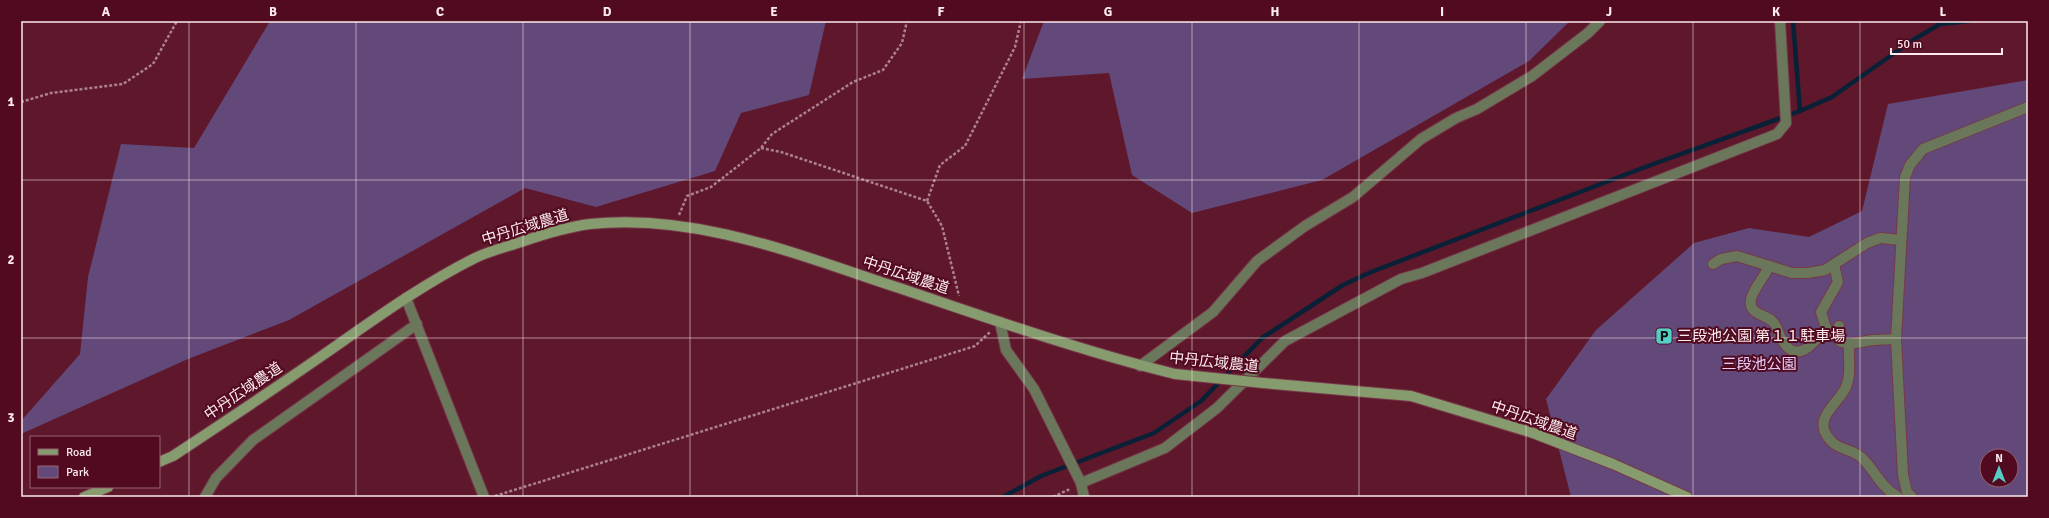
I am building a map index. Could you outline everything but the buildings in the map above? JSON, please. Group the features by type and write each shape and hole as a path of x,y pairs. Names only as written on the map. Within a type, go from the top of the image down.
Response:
{"street":[{"path":"1140,366 1213,312 1257,261 1305,226 1353,197 1420,139 1456,118 1477,109 1532,76 1588,33 1600,21"},
{"path":"1081,483 1165,448 1217,408 1285,341 1401,279 1422,273 1777,134 1786,123 1780,21"},
{"path":"1912,497 1907,492 1903,475 1896,339 1904,177 1910,165 1923,149 2028,107"},
{"name":"中丹広域農道","path":"160,462 173,456 268,394 406,298 477,257 551,232 590,224 632,222 674,224 723,233 783,250 1000,322 1140,366 1175,374 1411,396 1533,433 1613,464 1687,497"},
{"path":"1713,264 1721,259 1737,256 1792,273 1808,273 1825,270 1867,243 1880,238 1901,240"},
{"path":"1834,265 1838,282 1821,312 1841,342 1850,344 1873,340 1896,339"},
{"path":"1769,267 1751,298 1752,306 1756,313 1772,321 1787,347 1795,351 1804,351 1833,330"},
{"path":"406,298 484,497"},
{"path":"1000,322 1006,350 1034,389 1081,483 1084,497"},
{"path":"205,497 216,478 253,440 417,324"},
{"path":"1850,344 1850,370 1845,389 1830,406 1823,422 1824,433 1836,446 1860,456 1890,493 1898,497"},
{"path":"84,497 106,488"}],"path":[{"path":"21,102 51,93 123,84 153,64 177,21"},
{"path":"674,224 687,196 711,187 761,148 772,134 853,82 883,70 902,43 907,21"},
{"path":"927,201 940,165 965,146 1015,47 1021,21"},
{"path":"761,148 781,152 927,201 942,226 959,292 958,308"},
{"path":"492,497 975,346 1000,322"},
{"path":"1053,497 1081,483"}],"green space":[{"path":"270,21 826,21 809,95 741,113 715,171 596,207 525,188 289,320 188,359 21,434 21,421 80,354 88,277 121,144 194,148"},
{"path":"1044,21 1570,21 1529,61 1322,180 1192,213 1132,175 1109,73 1022,79"},
{"name":"三段池公園","path":"2028,80 2028,497 1571,497 1546,399 1596,330 1694,243 1749,228 1809,237 1862,211 1888,104"}],"waterway":[{"path":"1793,21 1800,111"},
{"path":"1003,497 1041,476 1154,433 1201,401 1262,338 1343,285 1371,272 1648,166 1800,111 1832,97 1913,40 1940,24 1969,21"}],"place":[{"name":"三段池公園 第１１駐車場","path":"1664,336"}]}
